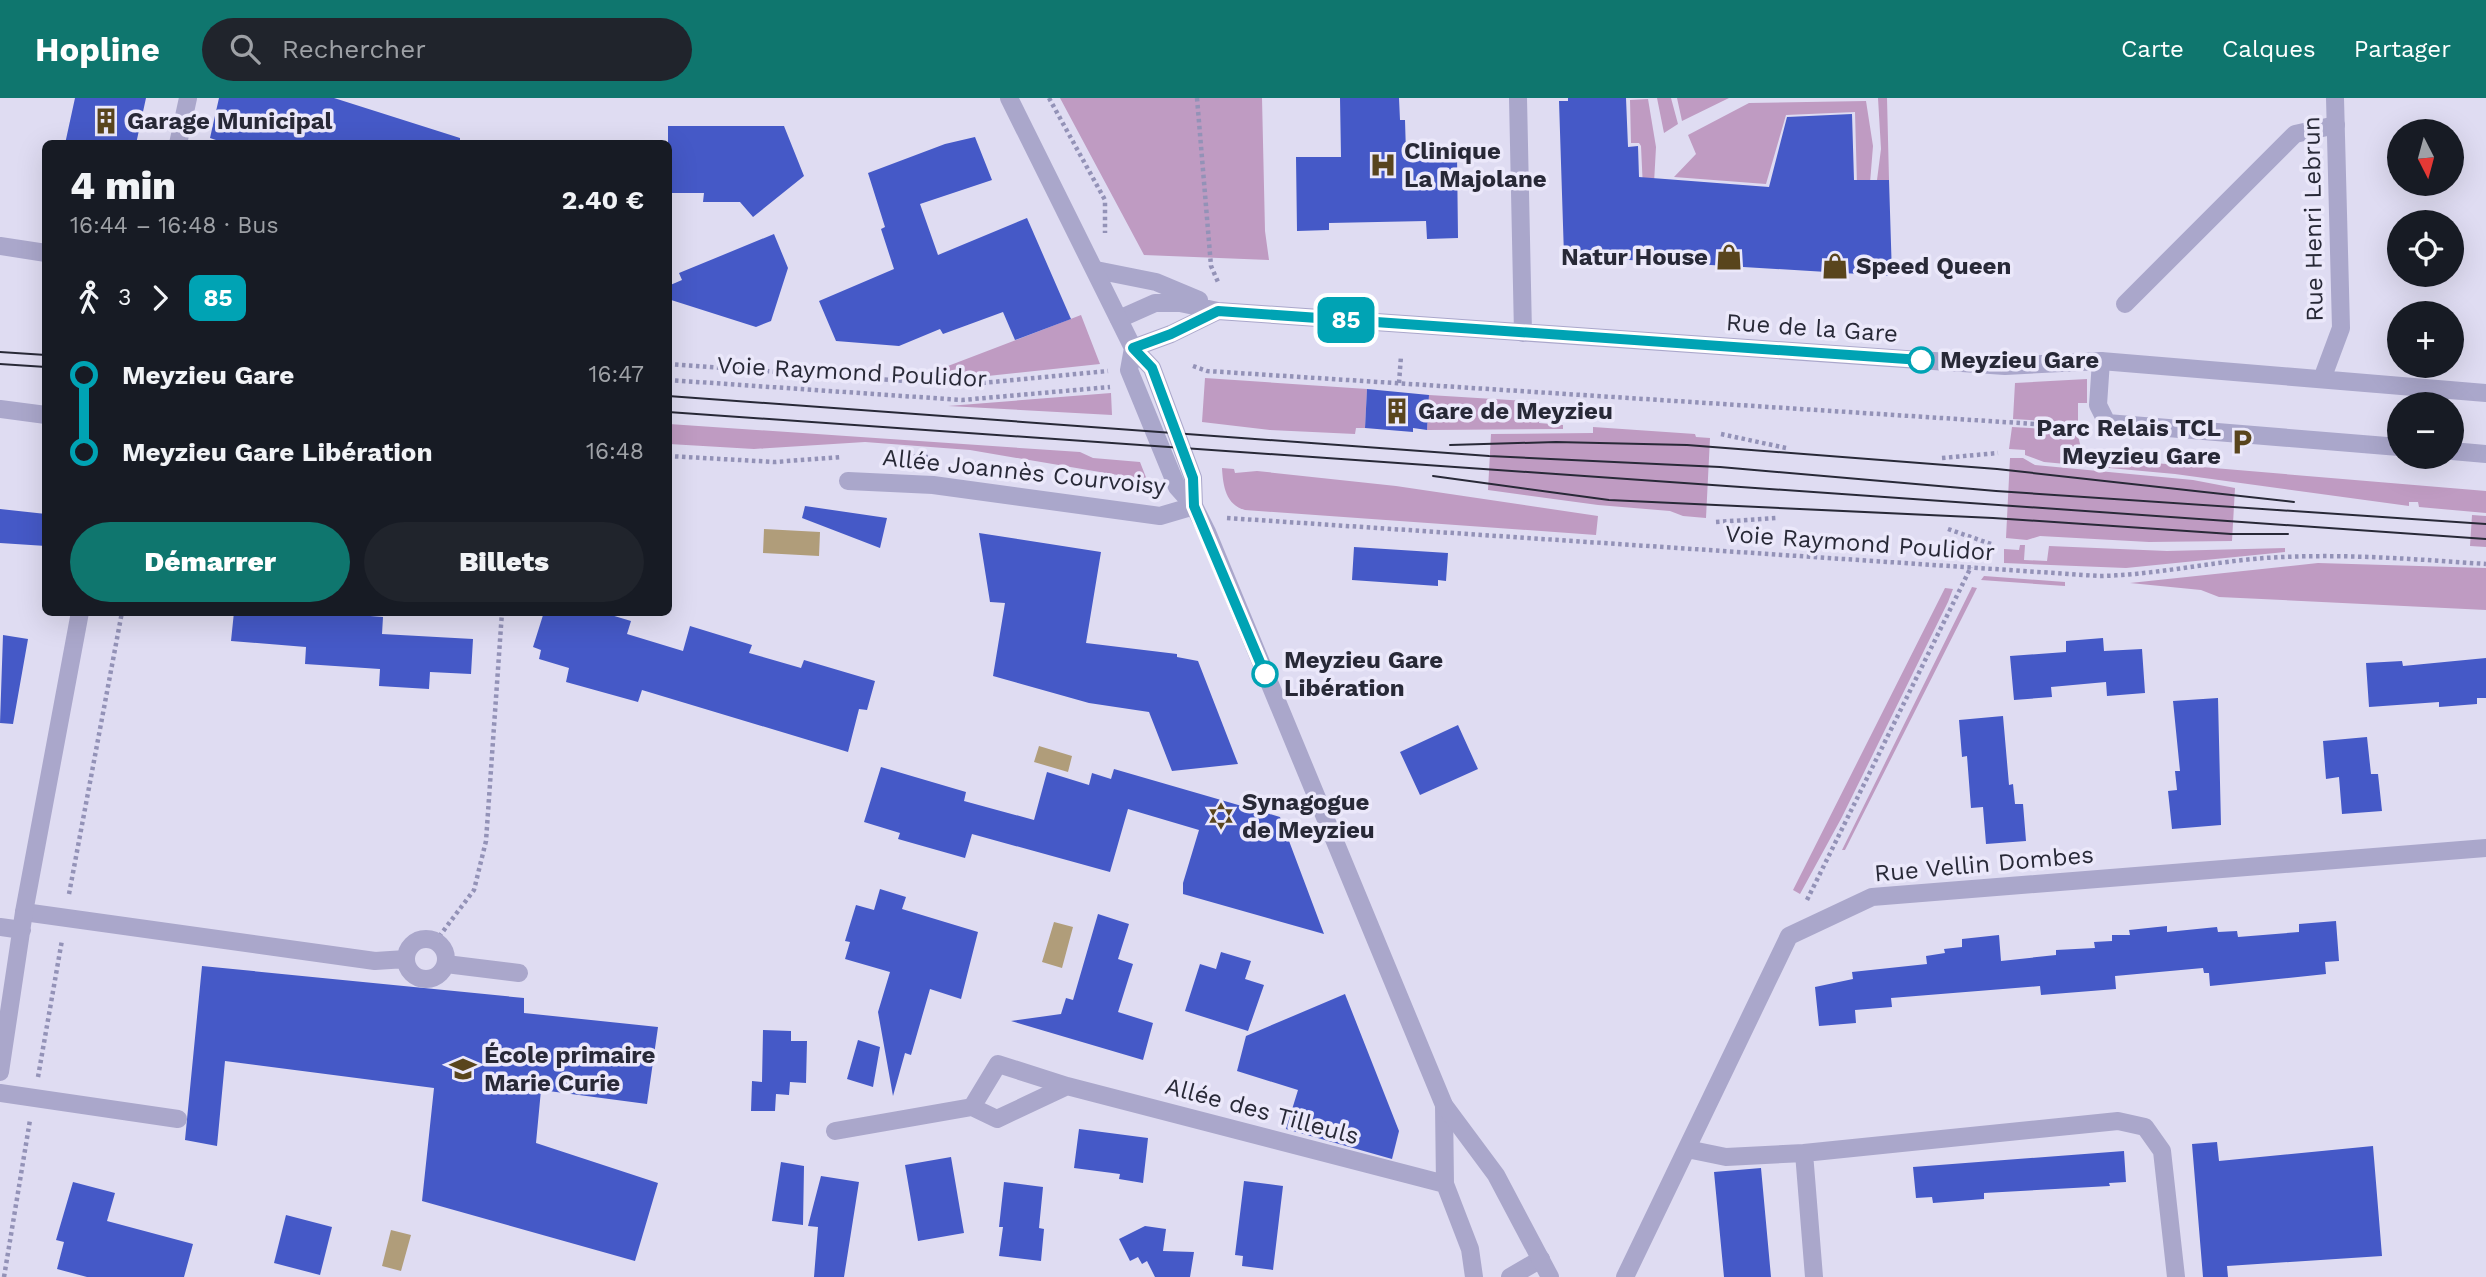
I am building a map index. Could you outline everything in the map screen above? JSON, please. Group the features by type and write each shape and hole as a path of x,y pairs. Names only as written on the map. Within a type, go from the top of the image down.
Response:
{"street":[{"path":"179,140 188,98"},
{"path":"1009,98 1133,348 1152,368 1193,478 1194,506 1444,1105 1496,1175 1550,1277"},
{"path":"1518,98 1523,333"},
{"name":"Rue Henri Lebrun","path":"2322,379 2341,328 2335,98"},
{"path":"2124,304 2295,134 2336,125"},
{"path":"0,246 42,252"},
{"name":"Rue de la Gare","path":"1096,270 1156,282 1188,294 1218,311"},
{"name":"Rue de la Gare","path":"1119,318 1155,303 1180,303 1218,311 1523,333 2005,366 2101,361 2486,393"},
{"path":"1133,348 1171,334 1218,311"},
{"path":"2101,361 2098,405 2107,423 2387,446"},
{"path":"0,409 42,414"},
{"path":"2464,452 2486,454"},
{"name":"Allée Joannès Courvoisy","path":"848,481 933,485 1160,516 1194,506"},
{"path":"0,1072 23,921 79,616"},
{"name":"Rue Vellin Dombes","path":"1789,936 1872,897 2486,848"},
{"path":"0,927 23,921 65,918 375,961 406,959"},
{"path":"1625,1277 1789,936"},
{"path":"416,942 435,942 445,951 446,964 439,975 421,979 410,971 406,959 416,942"},
{"path":"446,964 519,973"},
{"name":"Allée des Tilleuls","path":"972,1107 998,1065 1067,1086 1445,1184"},
{"path":"835,1131 972,1107 998,1119 1067,1086"},
{"path":"0,1093 178,1119"},
{"path":"1444,1105 1445,1184 1470,1249 1474,1277"},
{"path":"1687,1149 1726,1157 1804,1153 2118,1121 2145,1127 2162,1151 2176,1277"},
{"path":"1804,1153 1814,1277"},
{"path":"1510,1277 1541,1259"}],"path":[{"path":"1049,98 1105,200 1106,226 1096,270"},
{"path":"1196,98 1212,266 1218,282"},
{"path":"1399,383 1401,356"},
{"path":"672,364 961,385 1112,370"},
{"path":"1193,366 1207,371 2085,427 2107,423"},
{"name":"Voie Raymond Poulidor","path":"672,380 962,400 1118,386"},
{"path":"1721,434 1786,448"},
{"path":"1942,458 1998,453"},
{"path":"1716,522 1777,518"},
{"name":"Voie Raymond Poulidor","path":"1231,519 2099,576 2136,575 2263,558 2340,554 2486,564"},
{"path":"1948,529 1991,544"},
{"path":"1789,936 1971,567"},
{"path":"65,918 121,616"},
{"path":"435,942 474,890 486,841 502,616"}],"shaded area":[{"path":"1060,98 1262,98 1265,231 1269,260 1144,255"},
{"path":"1657,98 1671,98 1678,124 1664,133"},
{"path":"1677,98 1729,98 1682,121"},
{"path":"1878,98 1887,98 1889,180 1877,180 1881,149"},
{"path":"1648,99 1656,147 1654,183 1643,189 1641,146 1639,143 1631,143 1630,100"},
{"path":"1866,101 1873,146 1867,220 1858,222 1855,112 1786,115 1766,184 1674,177 1696,154 1688,135 1749,103"},
{"path":"1081,315 1100,364 969,378 927,374"},
{"path":"1205,378 1367,389 1365,428 1356,428 1355,434 1270,430 1202,422"},
{"path":"2087,379 2087,403 2078,403 2078,423 2013,419 2015,383"},
{"path":"1111,393 1112,415 948,406"},
{"path":"1429,395 1540,402 1539,423 1563,425 1563,429 1427,430"},
{"path":"672,424 1080,452 1093,458 1140,462 1147,480 970,450 865,442 754,449 672,444"},
{"path":"1593,427 1695,434 1696,437 1710,438 1706,518 1683,516 1670,511 1598,505 1488,490 1491,434 1593,433"},
{"path":"2012,427 2077,431 2083,457 2486,491 2486,513 2419,507 2418,502 2409,502 2409,506 2175,474 2044,462 2025,455 2025,450 2009,449"},
{"path":"2010,458 2023,458 2035,465 2193,480 2235,488 2232,541 2149,542 2040,536 2027,540 2006,538"},
{"path":"1222,468 1234,469 1235,473 1257,471 1396,486 1598,516 1596,535 1245,510 1230,499"},
{"path":"2472,515 2486,516 2486,547 2470,546"},
{"path":"764,529 820,532 819,556 763,553"},
{"path":"2020,545 2025,545 2024,560 2047,561 2049,546 2167,551 2285,548 2285,552 2126,568 2004,563 2004,549 2019,550"},
{"path":"2318,563 2486,568 2486,610 2219,597 2201,590 2130,583"},
{"path":"1984,576 2065,582 2065,586 1981,580"},
{"path":"1972,587 1977,588 1845,850 1842,850"},
{"path":"1945,588 1953,589 1948,602 1842,817 1800,894 1793,890"},
{"path":"1039,746 1072,756 1068,772 1034,762"},
{"path":"1054,922 1073,927 1062,968 1042,962"},
{"path":"391,1230 411,1235 401,1271 382,1266"}],"building":[{"name":"Garage Municipal","path":"75,98 146,98 137,140 66,140"},
{"path":"219,98 334,98 460,140 216,140 210,138"},
{"path":"1340,98 1399,98 1400,120 1405,120 1406,154 1457,154 1458,238 1427,239 1426,221 1329,223 1329,230 1297,231 1296,157 1341,157"},
{"path":"1568,98 1626,98 1628,147 1638,146 1639,177 1769,187 1787,117 1852,114 1854,180 1889,180 1892,276 1564,256 1559,101 1568,101"},
{"path":"668,126 784,126 804,176 753,217 740,202 703,202 704,193 672,193 672,140 668,140"},
{"path":"975,137 992,180 920,204 938,255 1027,218 1071,319 1015,340 1003,312 943,334 940,329 899,346 836,341 819,301 894,269 881,229 885,227 868,173 945,144"},
{"path":"774,234 788,268 771,321 756,327 672,300 672,284 682,280 679,273"},
{"name":"Gare de Meyzieu","path":"1367,389 1429,395 1427,430 1413,428 1413,432 1365,428"},
{"path":"805,506 887,518 880,548 802,518"},
{"path":"0,509 42,514 42,546 0,543"},
{"path":"979,533 1101,552 1086,643 1177,654 1177,657 1198,661 1238,764 1172,771 1149,712 1089,703 993,676 1005,603 990,602"},
{"path":"1354,547 1448,553 1446,581 1438,580 1438,586 1352,580"},
{"path":"234,616 383,617 382,634 473,639 471,674 430,672 429,689 379,686 380,669 305,664 306,647 231,641"},
{"path":"543,616 614,616 631,621 627,634 683,651 690,626 752,645 749,653 801,668 804,660 875,681 867,710 859,709 848,752 642,690 638,702 566,682 569,668 539,659 541,650 533,647"},
{"path":"3,635 28,639 13,724 0,723"},
{"path":"2103,638 2104,651 2142,649 2145,693 2107,696 2106,682 2051,687 2052,697 2014,700 2010,656 2066,652 2066,641"},
{"path":"2486,658 2486,698 2477,698 2477,704 2439,707 2439,702 2369,707 2366,663 2402,661 2403,666"},
{"path":"2218,698 2221,825 2172,829 2168,791 2177,790 2175,771 2180,771 2173,701"},
{"path":"2003,716 2009,785 2013,784 2015,804 2023,804 2026,841 1986,844 1983,807 1971,808 1967,756 1962,757 1959,720"},
{"path":"1458,725 1478,769 1420,795 1400,752"},
{"path":"2367,737 2371,774 2378,774 2382,811 2342,814 2339,777 2326,779 2323,741"},
{"path":"881,767 966,792 964,801 1034,820 1047,772 1089,785 1092,773 1111,779 1114,769 1280,817 1324,934 1183,894 1183,883 1199,830 1128,809 1110,872 972,834 965,858 898,839 900,833 864,822"},
{"path":"880,889 906,897 902,909 978,932 961,999 930,989 911,1055 905,1053 893,1096 878,1012 890,972 845,959 850,942 845,941 856,905 874,910"},
{"path":"1098,914 1129,924 1118,959 1133,964 1118,1012 1153,1023 1143,1060 1011,1021 1061,1014 1066,998 1073,1000"},
{"path":"2336,921 2339,961 2325,962 2326,974 2210,986 2209,973 2204,973 2203,968 2115,976 2116,989 2041,995 2040,986 1891,998 1892,1007 1855,1010 1856,1023 1819,1026 1815,987 1853,979 1852,972 1927,964 1926,956 1945,953 1944,949 1962,947 1962,939 1999,935 2001,961 2056,955 2056,950 2095,948 2094,942 2112,941 2112,935 2130,935 2129,930 2167,926 2167,932 2217,927 2218,932 2237,931 2238,937 2299,932 2299,924"},
{"path":"1221,952 1251,961 1245,979 1264,985 1248,1031 1185,1011 1200,964 1216,969"},
{"path":"202,966 524,998 524,1013 658,1027 647,1104 541,1090 536,1143 658,1183 635,1261 422,1201 434,1088 225,1061 217,1146 185,1140"},
{"path":"1345,994 1399,1131 1392,1159 1286,1129 1298,1090 1237,1071 1246,1036"},
{"path":"763,1030 791,1031 791,1041 807,1041 806,1083 790,1082 789,1095 776,1094 775,1111 751,1111 752,1081 762,1082"},
{"path":"858,1040 880,1047 873,1087 847,1079"},
{"path":"1079,1129 1148,1138 1143,1183 1119,1179 1120,1174 1074,1168"},
{"path":"2217,1142 2219,1161 2373,1146 2382,1256 2227,1266 2228,1277 2203,1277 2192,1144"},
{"path":"2124,1151 2126,1182 2109,1183 2110,1186 1984,1193 1984,1199 1933,1203 1932,1197 1916,1198 1913,1167"},
{"path":"951,1157 964,1233 918,1241 905,1165"},
{"path":"781,1162 804,1166 803,1225 772,1221"},
{"path":"1761,1168 1771,1277 1724,1277 1714,1172"},
{"path":"821,1176 859,1182 844,1277 814,1277 818,1227 808,1226"},
{"path":"1244,1181 1283,1186 1273,1270 1242,1266 1243,1256 1235,1255"},
{"path":"73,1182 115,1193 107,1221 193,1244 184,1277 87,1277 57,1269 64,1242 56,1240"},
{"path":"1004,1182 1043,1187 1039,1228 1044,1229 1041,1261 999,1256"},
{"path":"286,1215 332,1227 320,1275 274,1263"},
{"path":"1145,1226 1166,1229 1163,1251 1194,1252 1190,1277 1155,1277 1147,1261 1142,1264 1138,1257 1130,1261 1119,1239"}],"tram line":[{"path":"0,352 42,355"},
{"path":"0,364 42,367"},
{"path":"672,396 1489,456 1720,467 1996,491 2486,524"},
{"path":"672,412 2486,539"},
{"path":"1450,445 1556,442 1687,445 1997,469 2294,502"},
{"path":"1433,476 1609,500 1993,518 2231,534 2288,534"}],"bus line":[{"name":"85","path":"1265,674 1194,506 1193,478 1152,368 1133,348 1158,340 1218,311 1921,360"}],"place":[{"name":"Garage Municipal","path":"106,121"},
{"name":"Clinique La Majolane","path":"1383,165"},
{"name":"Natur House","path":"1729,257"},
{"name":"Speed Queen","path":"1835,266"},
{"name":"Meyzieu Gare","path":"1921,360"},
{"name":"Gare de Meyzieu","path":"1397,411"},
{"name":"Parc Relais TCL Meyzieu Gare","path":"2242,442"},
{"name":"Meyzieu Gare Libération","path":"1265,674"},
{"name":"Synagogue de Meyzieu","path":"1221,816"},
{"name":"École primaire Marie Curie","path":"463,1069"}]}
